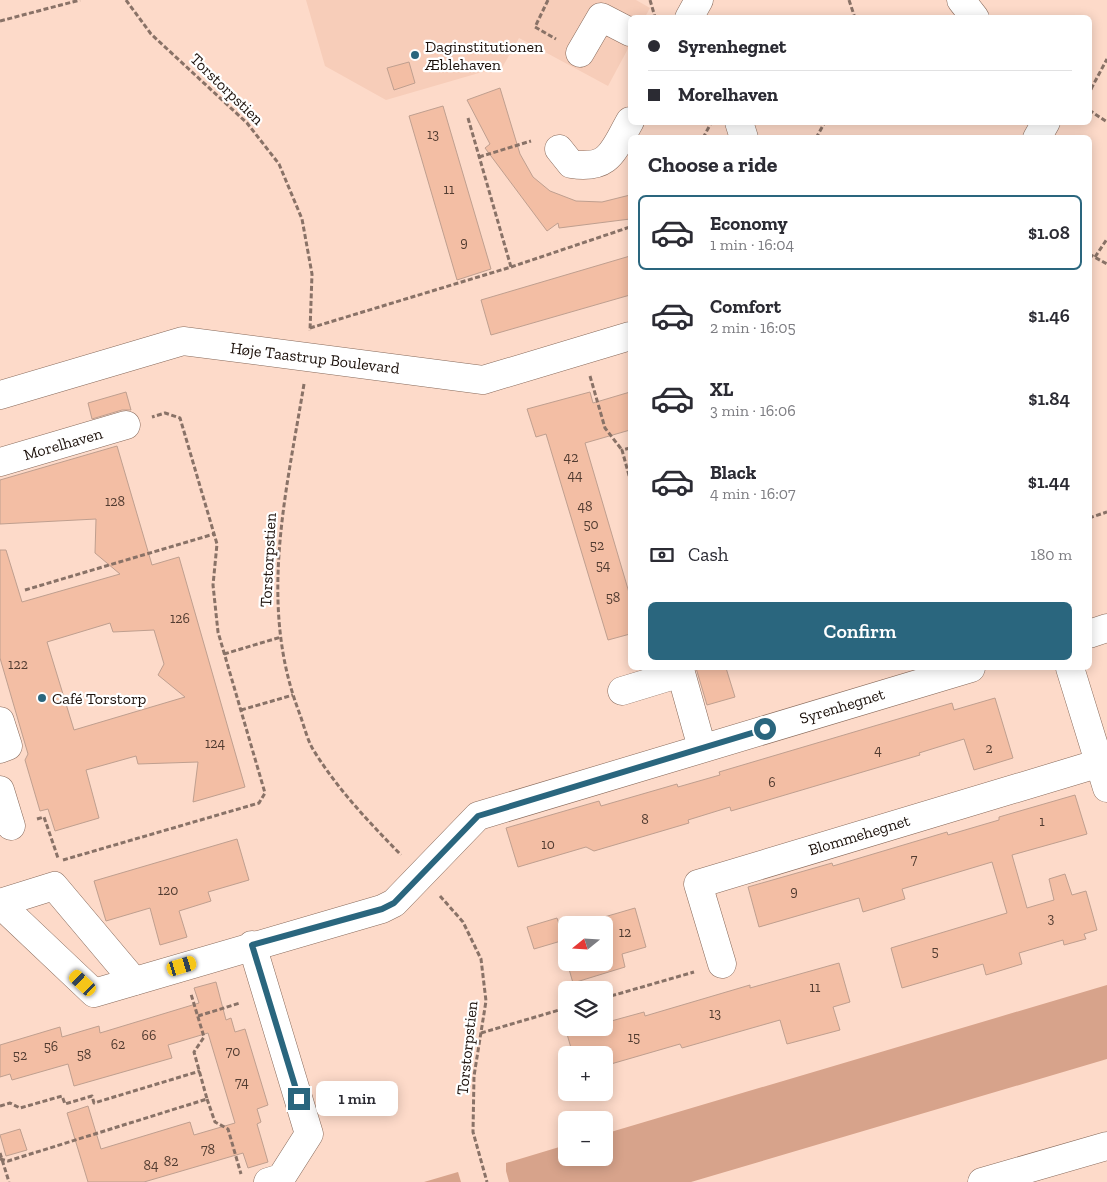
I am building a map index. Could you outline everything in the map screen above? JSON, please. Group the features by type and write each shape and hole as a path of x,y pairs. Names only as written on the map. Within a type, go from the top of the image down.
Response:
{"street":[{"path":"692,15 699,0"},
{"path":"962,0 973,15"},
{"path":"580,53 601,17 628,31"},
{"path":"559,149 570,164 587,167 602,163 611,153 628,124"},
{"name":"Høje Taastrup Boulevard","path":"0,394 183,341 483,380 628,337"},
{"name":"Morelhaven","path":"0,462 126,426"},
{"path":"1092,633 1107,628"},
{"name":"Syrenhegnet","path":"0,904 94,993 252,945 382,909 394,903 478,816 957,670"},
{"path":"1071,670 1104,776"},
{"path":"622,690 681,673 702,748"},
{"path":"0,720 8,746 0,749"},
{"name":"Blommehegnet","path":"722,964 698,884 1104,776"},
{"path":"0,790 11,826"},
{"path":"0,904 55,870 134,981"},
{"path":"252,945 309,1134 281,1178 268,1182"},
{"path":"982,1182 1107,1146"}],"path":[{"path":"0,21 80,0"},
{"name":"Torstorpstien","path":"126,0 151,34 247,123 279,164 302,220 312,274 310,328 308,356 280,531 277,611 281,637 293,695 313,750 353,806 463,922 481,960 486,1001 474,1076 473,1132 487,1182"},
{"path":"548,0 535,27 580,53"},
{"path":"650,0 654,15"},
{"path":"849,0 854,15"},
{"path":"1092,85 1107,59"},
{"path":"1092,112 1107,122"},
{"path":"468,118 511,268"},
{"path":"479,157 540,139 559,149"},
{"path":"310,328 511,268 628,228"},
{"path":"1095,257 1107,239"},
{"path":"1092,256 1107,264"},
{"path":"582,350 605,428 622,450 628,472"},
{"path":"11,826 44,817 55,870 260,803 266,793 218,632 212,584 217,544 180,418 164,412 126,426"},
{"path":"622,450 628,448"},
{"path":"1092,517 1107,512"},
{"path":"25,590 214,534"},
{"path":"224,654 281,637"},
{"path":"241,710 293,695"},
{"path":"613,995 722,964"},
{"path":"182,966 204,1038 194,1052 207,1099 215,1122 228,1129 244,1182"},
{"path":"198,1016 267,994"},
{"path":"481,1033 558,1010"},
{"path":"0,1106 10,1102 20,1108 62,1096 65,1104 92,1096 94,1103 200,1072"},
{"path":"1,1159 8,1161 207,1099"},
{"path":"0,1153 9,1182"}],"shaded area":[{"name":"Daginstitutionen Æblehaven","path":"306,0 636,0 650,8 646,15 628,15 628,49 608,86 519,38 503,66 386,100 325,66"},
{"path":"1107,985 1107,1059 691,1182 509,1182 506,1163 558,1147 558,1166 613,1166 613,1131"},
{"path":"458,1172 461,1182 424,1182"}],"building":[{"path":"409,62 415,83 394,90 387,68"},
{"path":"500,88 520,154 533,177 550,191 576,201 602,202 628,196 628,219 559,228 558,223 547,231 485,148 490,144 467,100"},
{"path":"443,106 491,269 457,280 409,116"},
{"path":"628,257 628,296 491,335 481,300"},
{"path":"126,392 131,410 122,410 92,419 88,403"},
{"path":"590,392 593,403 628,393 628,431 585,443 628,589 628,635 608,640 546,434 536,437 527,409"},
{"path":"117,446 152,565 179,557 245,787 193,802 198,762 138,764 136,756 86,770 99,818 55,831 48,809 40,811 25,760 28,754 0,658 0,550 6,550 22,602 120,574 95,553 96,519 0,524 0,480","holes":["110,623 113,632 154,630 164,664 158,675 185,697 74,730 47,642"]},
{"path":"697,670 727,670 735,697 707,705"},
{"path":"995,698 1013,758 974,770 964,739 919,753 920,755 731,811 730,807 688,820 689,823 594,851 586,847 518,867 506,828 599,801 601,806 677,784 678,787 720,775 719,772 952,703 954,710"},
{"path":"1075,795 1087,834 1012,855 1027,908 1054,900 1049,879 1065,874 1072,895 1086,891 1097,930 1084,934 1086,939 1064,945 1063,940 1019,953 1022,964 986,975 983,964 902,988 891,948 1007,913 992,862 902,889 905,899 863,912 859,898 759,927 748,887 832,863 833,866 947,832 948,835 999,820 999,817"},
{"path":"237,839 249,880 208,892 211,901 179,911 187,937 160,945 150,908 106,921 94,881"},
{"path":"635,908 646,947 622,954 625,967 613,971 613,916 608,916"},
{"path":"557,918 558,942 534,949 527,927"},
{"path":"839,963 850,1002 833,1007 840,1030 787,1044 780,1020 682,1048 680,1044 613,1063 613,1046 570,1046 568,1036 613,1036 613,1021 644,1012 645,1016 750,985 750,988"},
{"path":"570,971 612,971 580,981 572,981"},
{"path":"216,982 226,1020 231,1018 235,1032 245,1029 268,1105 257,1109 261,1122 257,1124 268,1162 248,1168 243,1153 144,1182 88,1182 67,1113 88,1106 101,1149 190,1122 194,1135 235,1123 208,1033 168,1045 172,1058 74,1086 68,1064 12,1080 10,1074 0,1077 0,1045 60,1027 62,1037 99,1026 100,1033 199,1003 194,988"},
{"path":"20,1129 27,1150 6,1156 0,1135"}],"place":[{"name":"Daginstitutionen Æblehaven","path":"415,55"},
{"name":"Café Torstorp","path":"42,698"}],"route":[{"path":"299,1099 252,945 382,909 394,903 478,816 765,729"}]}
